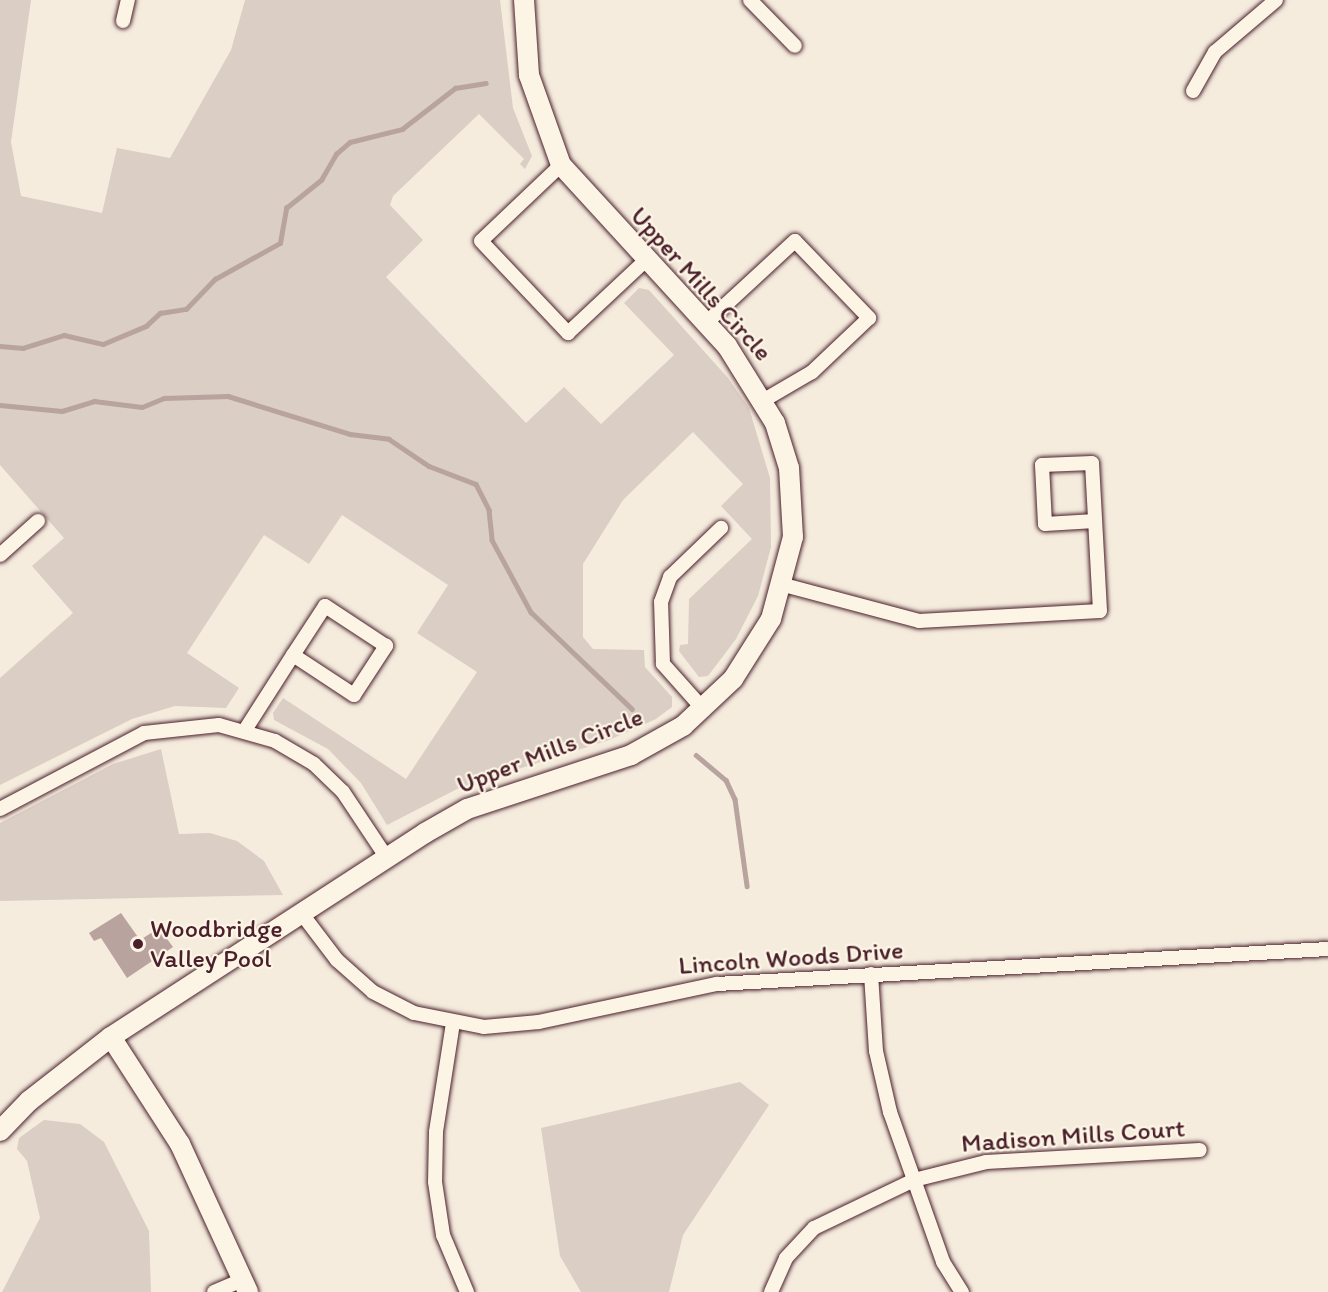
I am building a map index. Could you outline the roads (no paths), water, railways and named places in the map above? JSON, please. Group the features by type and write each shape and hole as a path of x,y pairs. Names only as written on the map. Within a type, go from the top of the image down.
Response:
{"street":[{"path":"123,21 128,0"},
{"name":"Upper Mills Circle","path":"0,1131 29,1101 111,1037 387,858 467,809 631,755 704,710 760,640 784,585 793,537 791,485 783,444 764,400 706,323 645,261 561,165 528,75 524,0"},
{"path":"750,0 795,46"},
{"path":"1193,92 1215,52 1276,0"},
{"path":"561,165 481,241 568,333 645,261"},
{"path":"706,323 795,241 869,318 812,372 764,400"},
{"path":"784,585 919,621 1100,611 1092,463 1041,465 1045,524 1095,521"},
{"path":"0,555 38,521"},
{"path":"704,710 663,664 661,602 670,577 721,528"},
{"path":"244,730 325,606 386,646 354,695 293,655"},
{"path":"0,809 144,733 194,724 244,730 294,750 329,777 387,858"},
{"name":"Lincoln Woods Drive","path":"302,914 337,960 374,992 414,1013 453,1023 509,1027 679,989 871,974 1328,949"},
{"path":"871,974 881,1079 943,1262 962,1292"},
{"path":"453,1023 436,1131 435,1182 444,1235 467,1292"},
{"path":"111,1037 180,1144 245,1286 214,1292"},
{"name":"Madison Mills Court","path":"771,1292 786,1258 814,1228 914,1180 986,1161 1200,1150"}],"waterway":[{"path":"0,346 23,348 64,335 103,344 146,326 160,313 186,309 215,279 280,243 286,208 321,180 336,154 350,142 402,129 455,88 486,83"},
{"path":"0,405 62,411 94,401 142,407 164,398 228,396 350,434 389,439 429,466 476,484 489,510 492,540 531,612 632,709"},
{"path":"696,755 726,780 735,799 747,886"}],"place":[{"name":"Woodbridge Valley Pool","path":"138,944"}]}
